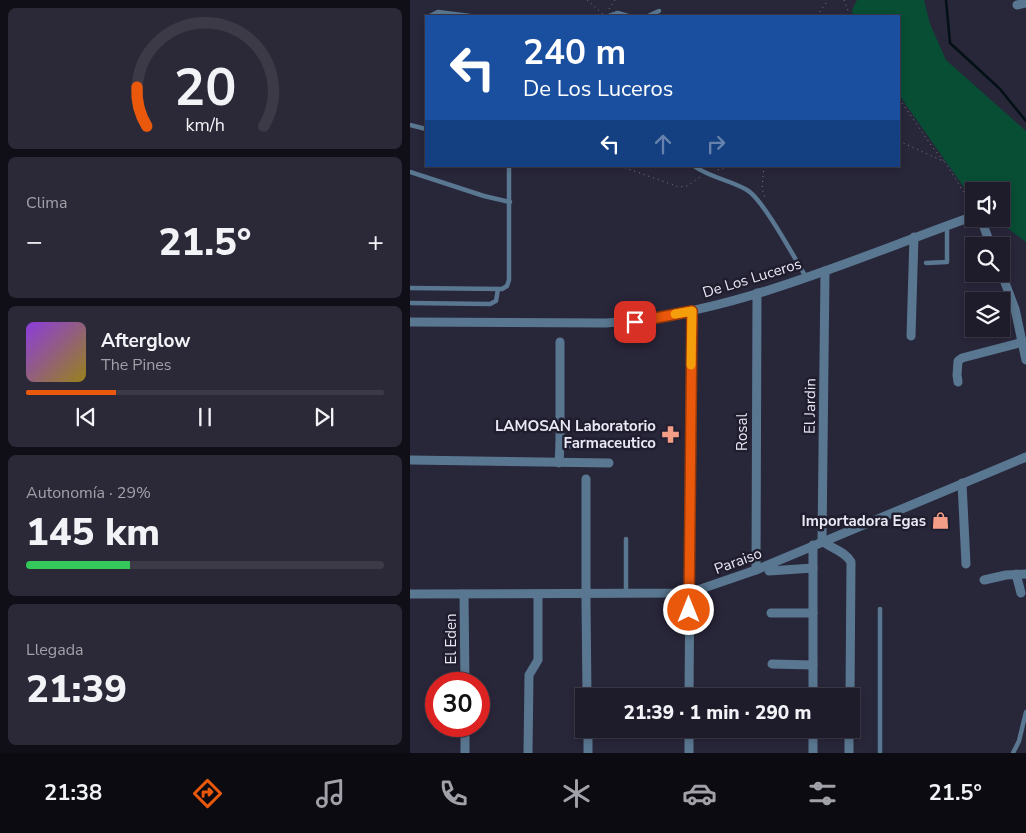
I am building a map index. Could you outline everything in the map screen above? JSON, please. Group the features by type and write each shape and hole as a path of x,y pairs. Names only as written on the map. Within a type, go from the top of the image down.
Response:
{"street":[{"name":"De Los Luceros","path":"410,322 606,324 635,322 692,311 756,293 806,277 965,219"},
{"path":"911,336 914,237"},
{"name":"El Jardin","path":"822,541 825,270"},
{"path":"1005,282 1015,309 1026,358"},
{"name":"Rosal","path":"756,293 756,570"},
{"path":"689,688 692,311"},
{"path":"559,462 560,342"},
{"path":"958,382 958,361 962,358 1023,342"},
{"path":"560,444 584,444"},
{"name":"Paraiso","path":"410,594 689,593 756,570 1026,457"},
{"path":"410,460 609,463"},
{"path":"586,479 587,688"},
{"path":"962,483 966,564"},
{"path":"822,541 828,546 844,553 851,562 850,688"},
{"path":"813,546 813,688"},
{"path":"769,571 813,568"},
{"path":"984,580 1021,574 1021,593"},
{"name":"El Eden","path":"464,594 464,672"},
{"path":"528,753 529,675 538,660 538,594"},
{"path":"772,613 813,613"},
{"path":"772,664 813,665"},
{"path":"465,737 465,753"},
{"path":"588,738 588,753"},
{"path":"689,738 689,753"},
{"path":"813,738 813,753"},
{"path":"849,738 849,753"}],"lane":[{"path":"650,15 659,11"},
{"path":"432,15 438,12 462,15"},
{"path":"606,15 618,12 626,15"},
{"path":"410,126 425,130"},
{"path":"410,288 502,289 507,286 509,280 509,167"},
{"path":"695,167 704,174 749,190 763,208 806,277"},
{"path":"410,172 484,196 510,202"},
{"path":"926,263 947,262 948,225"},
{"path":"410,303 490,304 496,301 498,289"},
{"path":"626,539 626,593"},
{"path":"880,609 880,753"},
{"path":"1013,753 1025,715"},
{"path":"1018,740 1026,738"}],"path":[{"path":"587,0 599,12 606,15"},
{"path":"818,15 828,0"},
{"path":"844,0 850,15"},
{"path":"900,100 930,145 945,162 965,194"},
{"path":"900,141 945,162"},
{"path":"623,167 679,187 687,186 704,174"},
{"path":"718,167 717,170 724,168"},
{"path":"763,208 765,201 762,188 764,167"}],"green space":[{"path":"857,0 924,0 930,24 946,60 1026,131 1026,242 1006,227 1010,227 1010,182 965,182 965,189 900,96 900,15 853,15 852,10"}],"waterway":[{"path":"946,0 950,43 1000,89 1026,121"}],"slow traffic":[{"path":"675,314 692,311 691,365"}],"place":[{"name":"LAMOSAN Laboratorio Farmaceutico","path":"670,435"},
{"name":"Importadora Egas","path":"940,521"}],"route":[{"path":"635,322 692,311 689,610"}]}
